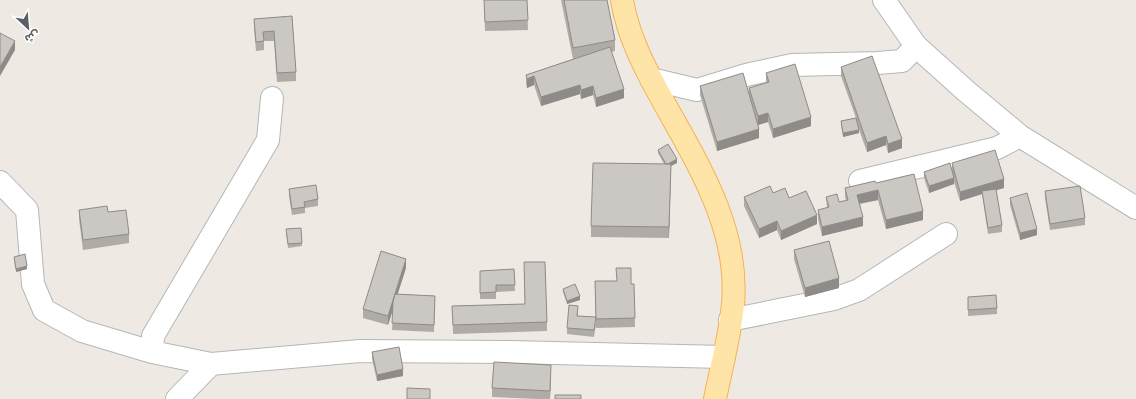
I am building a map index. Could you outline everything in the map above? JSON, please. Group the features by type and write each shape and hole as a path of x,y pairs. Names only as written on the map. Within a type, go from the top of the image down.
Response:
{"main road":[{"path":"622,0 630,33 651,79 706,181 724,228 730,253 733,278 733,303 715,399"}],"street":[{"path":"884,0 916,46 966,91 1020,136 1136,208"},
{"path":"651,79 697,90 746,75 792,65 902,61 916,46"},
{"path":"152,352 154,336 268,140 272,98"},
{"path":"860,181 997,148 1020,136"},
{"path":"0,182 27,210 33,284 44,310 82,331 152,352 211,364 360,351 510,352 724,357"},
{"path":"730,320 834,298 859,290 946,234"},
{"path":"176,399 211,364"}],"building":[{"path":"484,0 527,0 528,20 485,22"},
{"path":"564,0 607,0 615,40 573,48"},
{"path":"292,16 296,72 277,73 274,31 263,32 264,41 256,42 254,19"},
{"path":"0,33 15,41 0,67"},
{"path":"610,47 624,89 596,98 593,86 581,90 580,85 541,97 534,76 527,79 526,75"},
{"path":"872,56 902,139 888,144 886,136 867,143 841,67"},
{"path":"795,64 811,117 773,129 768,113 758,116 749,88 769,82 766,73"},
{"path":"743,73 759,129 717,142 700,86"},
{"path":"856,118 859,130 843,133 841,121"},
{"path":"668,144 677,159 666,164 658,150"},
{"path":"995,150 1004,179 960,192 952,163"},
{"path":"593,163 671,164 669,227 591,226"},
{"path":"950,163 954,178 929,186 924,172"},
{"path":"914,174 923,211 886,220 878,190 857,195 863,217 822,227 818,210 829,207 826,197 837,194 839,202 848,200 845,188 875,181 876,183"},
{"path":"316,185 318,199 304,202 305,207 292,209 289,189"},
{"path":"770,186 773,193 785,188 789,198 806,191 817,215 781,231 777,221 759,229 744,197"},
{"path":"1080,186 1085,218 1050,224 1045,191"},
{"path":"996,189 1002,225 988,228 982,191"},
{"path":"1027,193 1037,229 1020,233 1010,198"},
{"path":"107,206 108,212 126,210 129,234 83,240 79,210"},
{"path":"301,228 302,243 288,244 286,229"},
{"path":"829,241 839,278 805,288 794,250"},
{"path":"381,251 406,259 388,316 363,309"},
{"path":"25,254 27,266 16,269 14,257"},
{"path":"524,262 545,262 547,322 453,325 452,306 525,304"},
{"path":"616,268 631,268 631,284 634,284 635,318 596,319 595,281 617,281"},
{"path":"514,269 515,285 496,285 496,292 480,293 480,271"},
{"path":"575,284 580,296 567,301 563,289"},
{"path":"395,294 435,296 434,325 392,323"},
{"path":"996,295 997,308 968,310 968,297"},
{"path":"569,305 578,306 577,316 596,317 594,330 567,328"},
{"path":"399,347 403,369 377,375 372,352"},
{"path":"494,362 551,365 550,391 492,388"},
{"path":"407,388 430,389 430,399 407,399"},
{"path":"555,395 581,395 581,399 555,399"}]}
